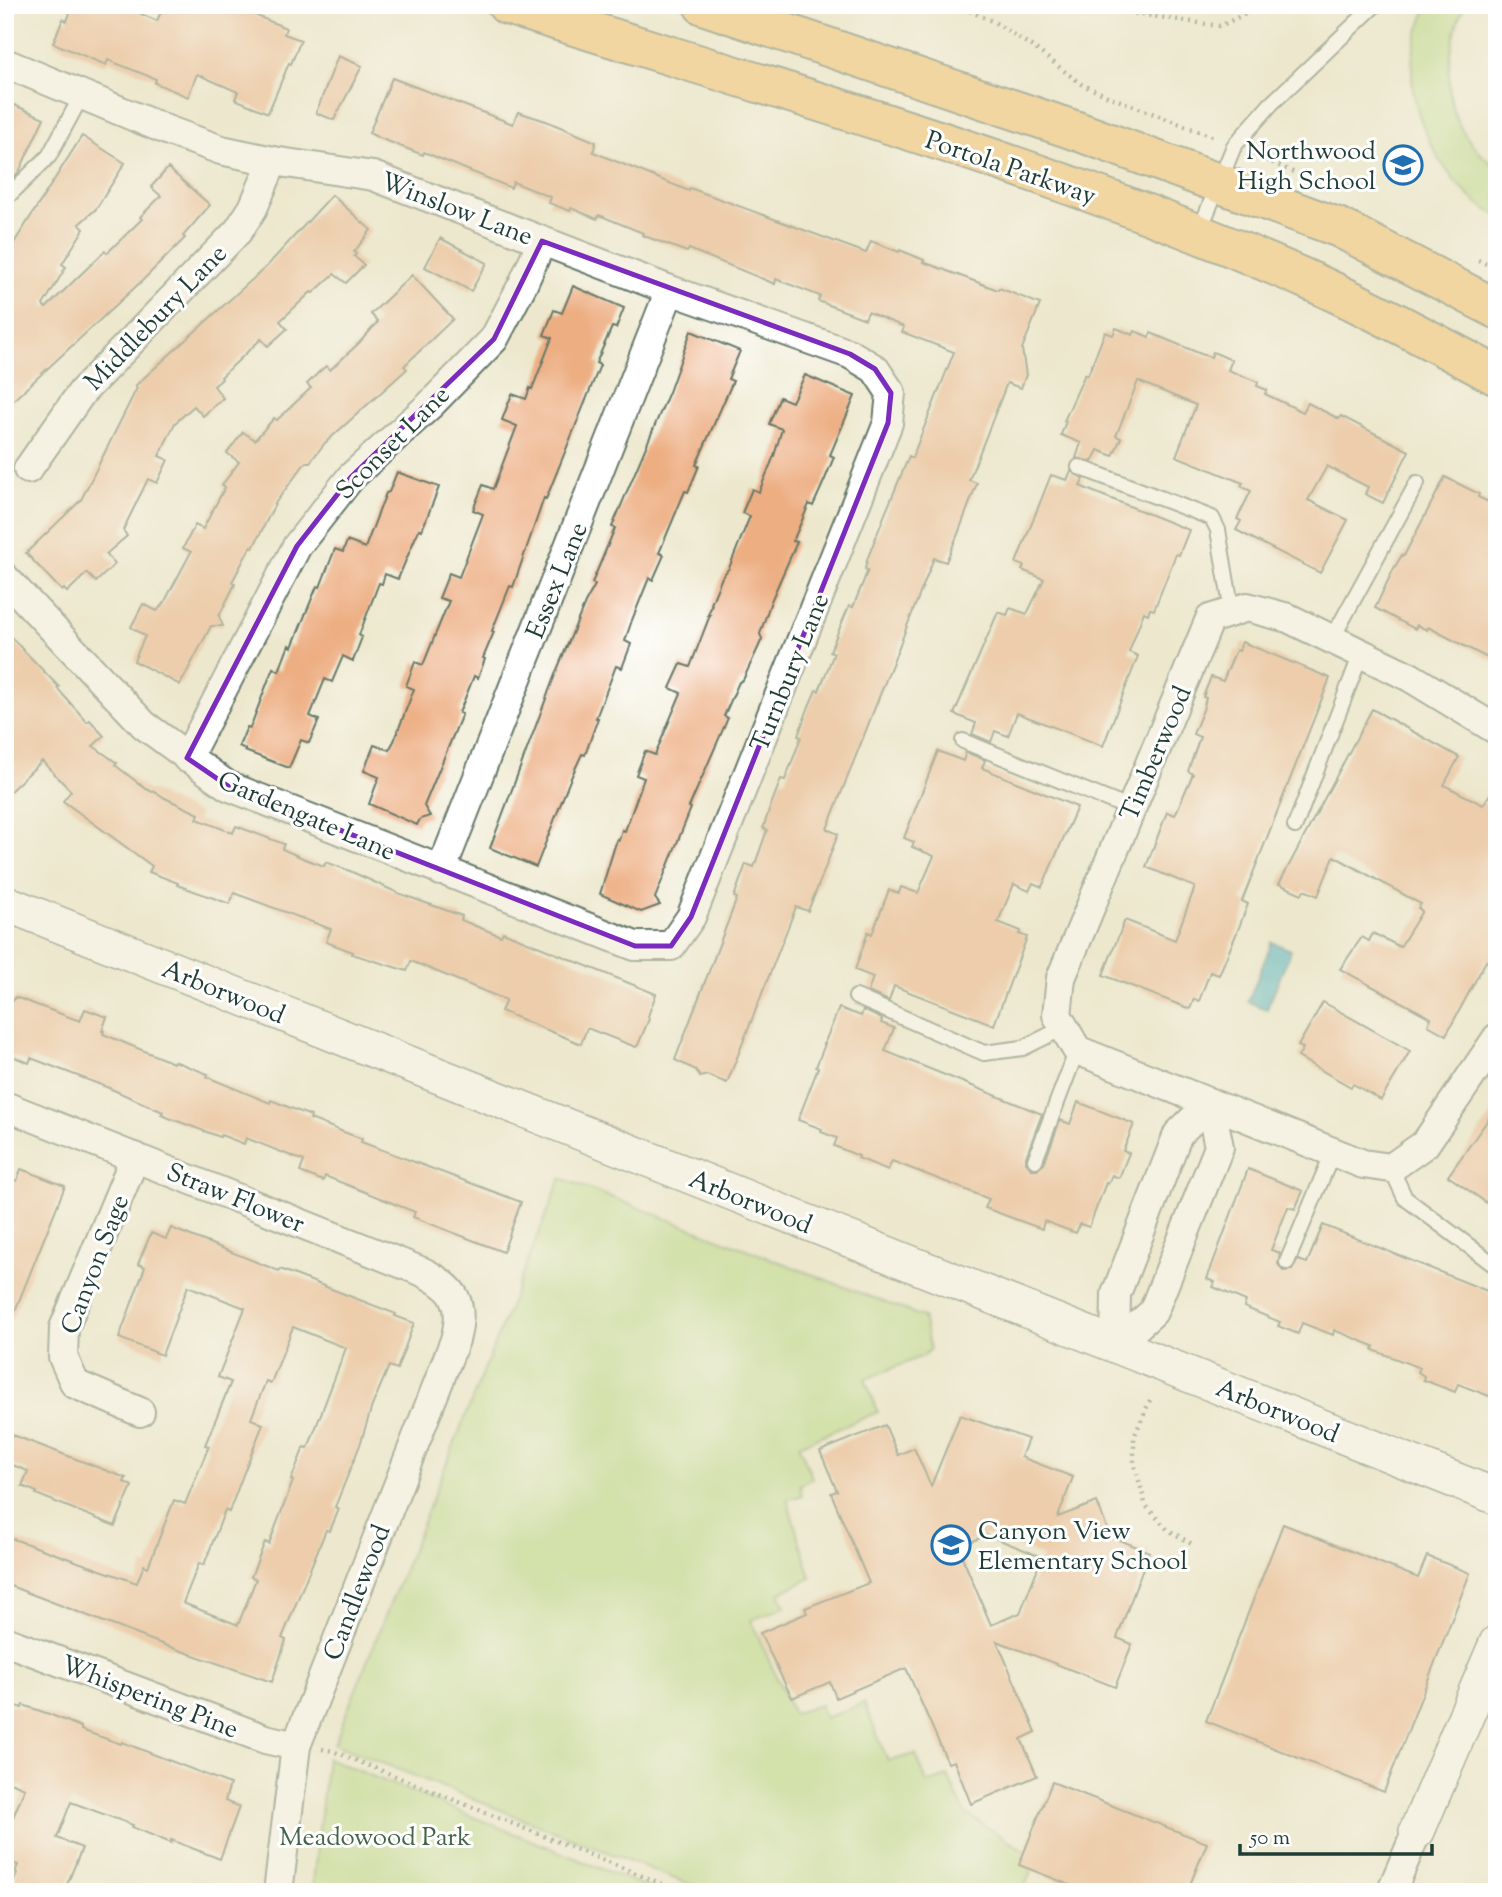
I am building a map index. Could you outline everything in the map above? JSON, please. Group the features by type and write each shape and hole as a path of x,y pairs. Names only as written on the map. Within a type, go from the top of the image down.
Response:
{"main road":[{"name":"Portola Parkway","path":"507,5 1061,182 1318,284 1497,376"},
{"name":"Portola Parkway","path":"703,5 1065,126 1340,228 1497,309"}],"street":[{"name":"Winslow Lane","path":"5,63 221,150 373,176 850,354 875,369 891,393"},
{"name":"Middlebury Lane","path":"28,469 82,392 238,231 253,208 273,161"},
{"name":"Sconset Lane","path":"187,758 297,546 351,477 430,405 494,339 542,241"},
{"name":"Essex Lane","path":"441,871 670,289"},
{"name":"Turnbury Lane","path":"671,946 691,917 853,512 888,423 891,393"},
{"name":"Gardengate Lane","path":"5,578 144,725 228,786 635,946 671,946"},
{"path":"1232,612 1247,607 1288,618 1410,677 1497,730"},
{"name":"Timberwood","path":"1071,1039 1058,1015 1061,978 1210,619 1232,612"},
{"name":"Arborwood","path":"5,903 1497,1497"},
{"path":"1071,1039 1210,1103 1363,1164 1391,1168 1425,1144 1497,1038"},
{"path":"1115,1346 1153,1312 1219,1147 1210,1103"},
{"path":"1115,1346 1116,1294 1178,1134 1210,1103"},
{"name":"Straw Flower","path":"5,1106 423,1272 442,1282 458,1300"},
{"name":"Canyon Sage","path":"135,1157 64,1328 63,1357 75,1384 140,1412"},
{"name":"Candlewood","path":"278,1892 296,1746 455,1340 461,1320 458,1300"},
{"name":"Whispering Pine","path":"5,1641 265,1739 296,1746"},
{"path":"1391,1892 1497,1643"}],"lane":[{"path":"1198,235 1234,146 1255,122 1376,5"},
{"path":"5,199 49,156 82,95"},
{"path":"1079,467 1212,518 1218,530 1232,612"},
{"path":"1332,639 1417,483"},
{"path":"1295,826 1362,654"},
{"path":"963,741 1131,809"},
{"path":"856,997 984,1053 1071,1039 1035,1160"},
{"path":"1287,1262 1333,1152"},
{"path":"1391,1168 1405,1198 1497,1267"}],"path":[{"path":"1108,5 1131,13 1220,26 1264,5"},
{"path":"1150,1400 1134,1437 1134,1463 1146,1506 1167,1529 1195,1546"},
{"path":"296,1746 332,1751 682,1892"}],"highlighted area":[{"path":"542,241 850,354 875,369 891,393 888,423 691,917 671,946 635,946 228,786 187,758 297,546 351,477 494,339"}],"green space":[{"path":"1428,5 1465,5 1451,53 1449,88 1456,118 1463,131 1483,156 1497,168 1497,215 1463,190 1448,172 1435,152 1418,110 1413,88 1412,60"},
{"path":"561,1178 923,1317 930,1349 923,1356 865,1379 878,1412 799,1445 812,1478 800,1485 802,1495 787,1500 811,1578 779,1593 785,1607 751,1620 793,1714 820,1705 825,1718 864,1703 888,1761 916,1754 927,1783 948,1776 965,1813 1025,1851 1032,1870 1022,1892 708,1892 334,1744"},
{"name":"Meadowood Park","path":"327,1758 659,1892 312,1892"}],"water":[{"path":"1272,942 1291,950 1267,1009 1248,1002"}],"building":[{"path":"73,5 121,5 157,21 164,5 231,5 286,28 284,34 301,40 268,113 235,99 238,92 197,74 188,97 155,83 156,79 108,60 106,65 53,43 63,19 67,21"},
{"path":"338,56 362,66 334,120 316,113"},
{"path":"392,78 513,124 518,112 546,121 596,142 593,152 689,191 690,188 866,253 871,241 899,252 900,250 924,260 923,262 1040,304 1022,349 1026,375 1021,388 1007,383 969,480 977,483 958,534 946,562 934,558 827,829 838,834 819,884 808,911 796,907 727,1083 707,1075 700,1077 696,1070 675,1060 737,898 734,897 746,864 754,867 767,830 763,828 771,805 781,779 785,780 809,706 816,690 819,691 834,653 830,651 849,606 853,607 868,570 865,569 867,560 885,514 909,456 912,458 954,352 902,332 904,327 868,312 865,319 818,301 820,296 776,279 775,284 689,249 687,252 642,235 643,233 599,215 597,219 571,208 570,211 549,203 551,197 513,182 511,188 424,152 423,155 377,137 369,133"},
{"path":"5,101 44,118 19,172 5,185"},
{"path":"82,136 125,163 96,209 79,224 84,229 62,264 66,267 43,305 46,308 142,219 140,217 161,196 151,187 168,168 210,205 183,236 185,238 144,279 5,408 5,257"},
{"path":"332,195 371,230 354,252 354,256 364,265 346,283 334,274 311,292 280,321 287,329 268,346 261,339 221,377 214,386 223,398 203,416 194,406 175,423 159,456 168,460 157,483 148,479 123,530 127,536 106,554 115,564 96,582 87,573 67,592 64,589 62,591 26,553 81,500 137,388 135,386 267,266"},
{"path":"440,238 487,263 471,291 425,267"},
{"path":"412,275 453,319 404,366 407,369 325,443 310,462 306,462 276,502 232,582 235,584 219,616 223,626 211,626 180,685 134,661 145,636 131,627 143,604 157,611 165,601 191,552 183,548 195,525 203,529 225,487 222,485 239,462 227,453 243,432 255,440 274,418 277,420 311,388 307,384 319,372 326,366 330,370 359,343 378,322 371,314"},
{"path":"573,286 624,308 596,363 600,365 546,499 544,498 513,587 510,586 492,631 494,632 478,678 474,676 459,713 462,714 424,806 430,816 420,819 417,825 369,804 379,777 364,771 374,745 389,750 394,741 414,689 406,686 415,662 423,665 449,601 439,598 449,573 459,577 483,514 473,510 483,485 493,489 517,426 502,420 512,394 526,399 530,388 532,389 552,338 544,335 554,310 562,313"},
{"path":"1116,328 1133,335 1135,331 1149,337 1151,333 1211,357 1213,352 1232,360 1228,370 1258,382 1257,386 1267,390 1265,394 1303,412 1308,403 1339,419 1341,416 1409,451 1383,503 1365,494 1368,487 1327,466 1308,500 1348,520 1320,573 1236,530 1241,521 1237,519 1251,491 1241,486 1243,483 1176,456 1196,405 1138,381 1116,436 1121,438 1113,456 1098,450 1092,462 1076,458 1081,443 1061,435 1064,421 1085,374 1088,375 1105,332 1113,335"},
{"path":"691,331 740,351 728,379 733,381 696,465 699,466 688,492 685,491 659,553 664,555 653,580 649,578 632,620 625,641 631,644 622,668 616,666 585,755 582,754 570,780 536,867 490,848 556,672 595,585 592,583 615,528 612,527 669,392"},
{"path":"805,375 855,396 830,455 834,457 825,479 813,506 809,504 793,541 797,542 771,601 760,634 762,639 724,716 728,718 689,807 691,808 655,898 660,905 641,912 600,894 617,839 619,840 622,830 625,831 644,778 636,775 645,751 655,755 681,693 670,688 681,664 690,667 710,615 711,604 750,516 742,513 752,489 759,492 774,456 782,429 769,424 780,397 792,402"},
{"path":"1071,471 1084,479 1080,486 1189,530 1179,555 1176,554 1154,610 1150,609 1148,614 1144,612 1129,652 1138,656 1103,746 1017,713 1008,736 995,731 991,742 972,734 976,723 954,714 998,612 1007,615 1010,608 1027,614 1044,579 1022,570 1024,566 1016,563 1051,475 1067,480"},
{"path":"397,472 439,487 398,579 385,574 382,584 379,583 359,635 362,637 353,661 343,656 332,682 325,679 310,716 319,720 309,743 301,740 289,768 245,751 239,746 247,727 250,728 273,668 279,671 289,645 292,647 335,549 343,552 347,541 365,548"},
{"path":"1445,477 1497,506 1497,663 1428,627 1427,630 1417,625 1415,629 1375,608"},
{"path":"5,631 59,687 57,688 87,722 90,720 104,736 93,746 146,789 199,814 197,819 233,833 236,826 284,844 282,849 305,859 324,866 326,862 350,871 398,893 462,916 461,920 478,927 501,936 503,932 656,994 638,1045 636,1047 587,1028 581,1044 501,1011 506,1000 411,961 407,971 352,954 353,952 326,942 331,929 234,893 230,904 149,872 152,866 63,801 71,791 42,761 5,796"},
{"path":"1242,642 1330,678 1242,901 1248,904 1219,975 1210,972 1199,1001 1194,999 1190,1009 1103,975 1125,920 1175,940 1195,887 1146,867 1167,812 1175,815 1193,774 1188,771 1200,737 1193,734 1203,710 1206,698 1203,697 1211,677 1223,681"},
{"path":"1372,709 1459,757 1444,785 1483,805 1497,783 1497,967 1486,961 1446,1035 1428,1025 1431,1018 1340,969 1362,937 1369,941 1373,933 1400,947 1422,911 1418,908 1421,904 1334,856 1318,896 1304,890 1302,894 1279,884"},
{"path":"938,751 963,761 966,752 985,760 982,768 1077,807 1042,887 1033,883 1029,891 1014,884 998,922 1021,931 1019,934 1027,937 994,1025 894,986 889,1001 868,992 873,977 855,970 868,932 872,934 889,890 899,893 901,887 918,893 934,856 912,847 914,842 904,838"},
{"path":"15,997 80,1021 85,1009 107,1017 103,1034 173,1063 174,1061 208,1074 207,1077 270,1103 271,1100 311,1116 310,1119 362,1139 361,1142 521,1202 503,1252 413,1217 415,1212 325,1176 323,1181 300,1172 304,1161 246,1138 244,1144 221,1135 220,1137 161,1115 163,1112 109,1088 31,1058 29,1063 5,1053 5,998 13,1001"},
{"path":"1323,1002 1410,1051 1381,1100 1353,1084 1351,1087 1298,1057 1303,1048 1298,1046"},
{"path":"839,1008 861,1016 863,1010 882,1019 881,1023 894,1028 885,1051 1042,1114 1026,1157 1031,1169 1037,1169 1044,1164 1060,1120 1070,1124 1078,1102 1134,1124 1123,1151 1129,1153 1119,1178 1112,1175 1108,1184 1106,1183 1089,1227 1080,1224 1076,1233 1044,1221 1042,1229 985,1208 989,1199 892,1161 888,1170 858,1158 859,1156 834,1146 837,1138 798,1120"},
{"path":"1497,1107 1497,1210 1448,1176"},
{"path":"21,1169 65,1186 5,1331 5,1197 12,1179 17,1181"},
{"path":"1248,1169 1303,1191 1295,1209 1288,1207 1271,1250 1280,1253 1278,1264 1283,1271 1292,1270 1298,1260 1307,1263 1323,1225 1497,1295 1497,1399 1458,1384 1455,1392 1423,1380 1424,1376 1418,1372 1420,1368 1373,1350 1374,1346 1334,1330 1333,1335 1302,1323 1298,1334 1278,1326 1280,1322 1244,1307 1246,1301 1213,1287 1215,1282 1207,1279"},
{"path":"171,1228 414,1323 397,1369 389,1366 372,1406 360,1445 335,1507 339,1509 330,1531 326,1530 282,1638 286,1640 272,1682 167,1646 5,1584 5,1536 137,1583 144,1565 148,1567 174,1500 185,1504 209,1446 205,1445 231,1382 218,1377 245,1308 188,1286 162,1355 119,1338 145,1267 138,1264 151,1233 166,1239","holes":["293,1327 346,1348 308,1448 304,1447 291,1480 293,1481 269,1544 265,1542 251,1577 256,1579 238,1625 183,1603 199,1563 204,1565 225,1510 229,1512 263,1424 251,1419 266,1381 271,1383"]},
{"path":"960,1415 1028,1439 1021,1457 1073,1477 1058,1517 1097,1502 1110,1536 1149,1552 1117,1638 1132,1644 1115,1687 997,1641 1036,1732 1021,1739 1037,1776 971,1804 954,1761 948,1763 906,1668 836,1698 830,1682 792,1698 760,1633 807,1613 805,1608 869,1583 831,1493 837,1491 820,1451 885,1425 898,1455 914,1448 931,1486","holes":["987,1535 1042,1557 1020,1613 991,1625 958,1547"]},
{"path":"5,1432 126,1478 124,1482 132,1486 115,1526 22,1486 28,1471 5,1462"},
{"path":"1283,1524 1418,1578 1427,1556 1470,1573 1384,1792 1206,1721"},
{"path":"10,1704 22,1708 23,1705 49,1714 81,1727 81,1730 121,1744 122,1742 230,1784 225,1801 239,1807 220,1859 171,1840 171,1843 132,1827 133,1825 71,1802 57,1838 82,1848 64,1892 10,1892 18,1865 5,1861 5,1837 25,1788 5,1780 5,1717"},
{"path":"1052,1782 1207,1843 1187,1892 1088,1892 1019,1865"}],"place":[{"name":"Northwood High School","path":"1403,165"},
{"name":"Canyon View Elementary School","path":"951,1545"}]}
